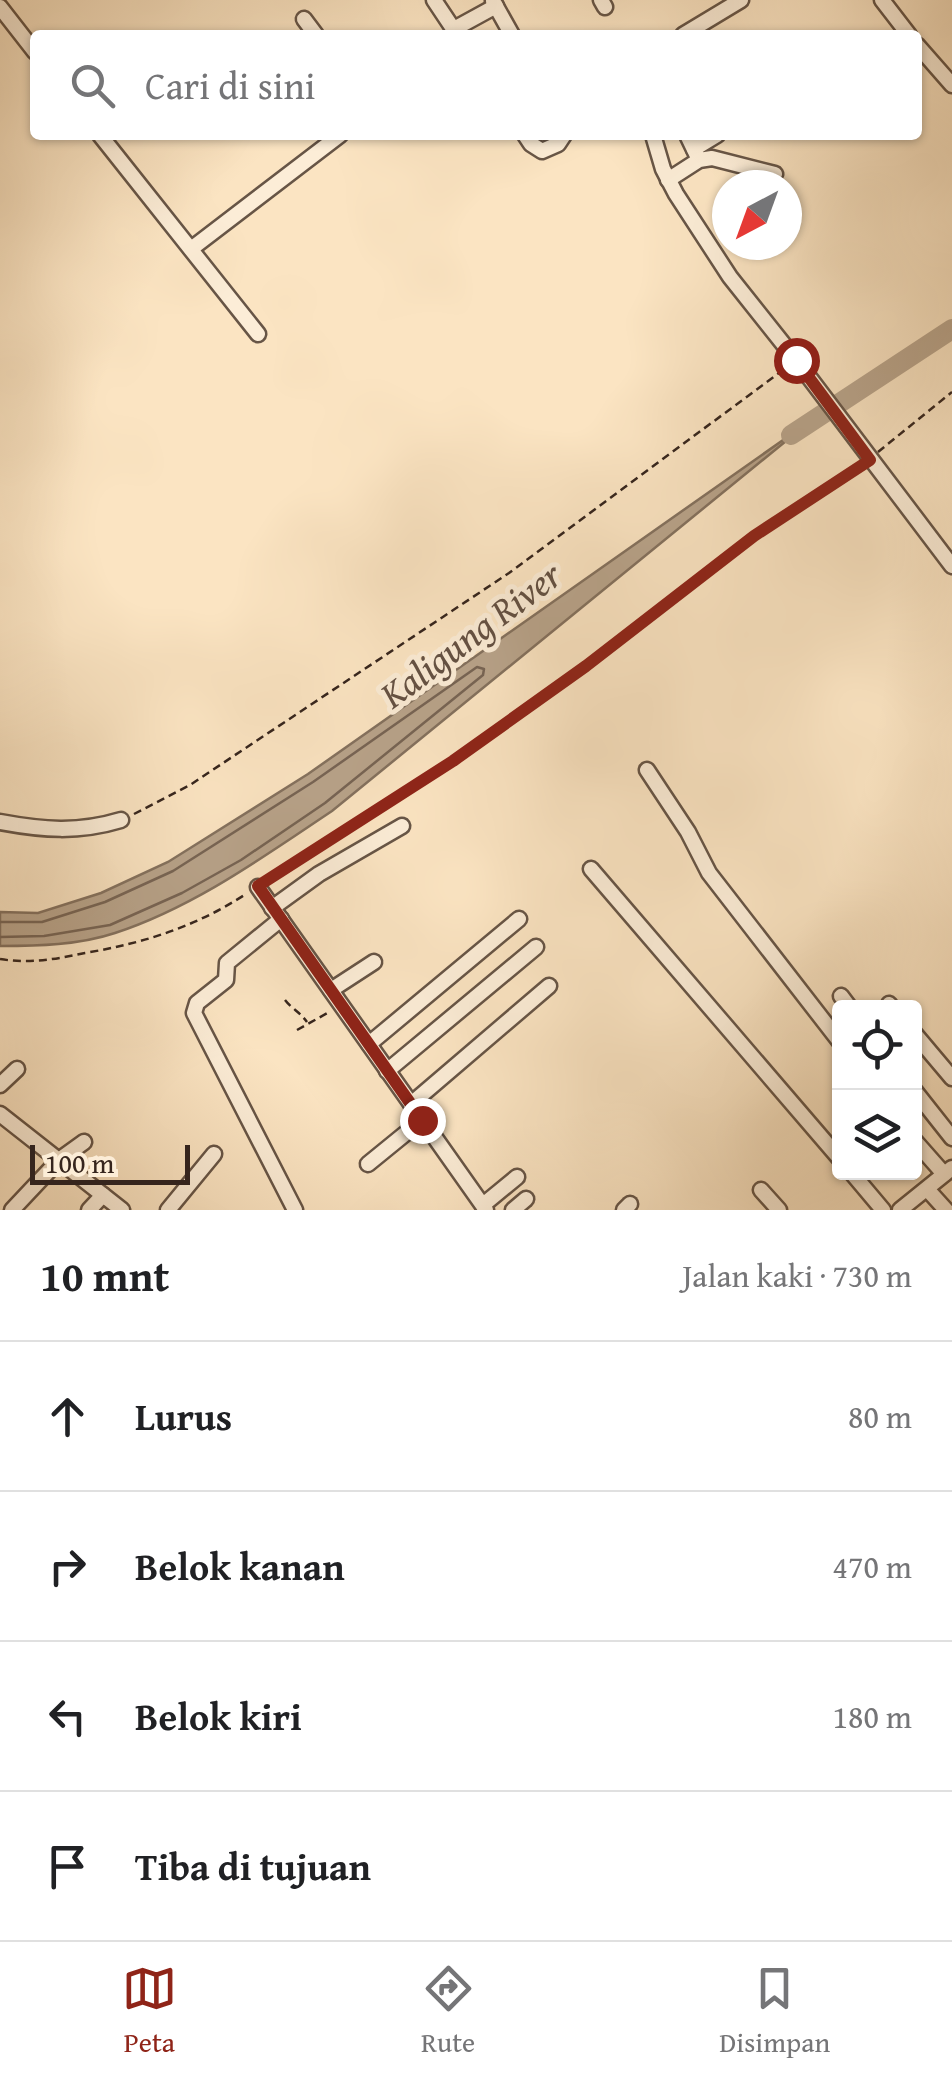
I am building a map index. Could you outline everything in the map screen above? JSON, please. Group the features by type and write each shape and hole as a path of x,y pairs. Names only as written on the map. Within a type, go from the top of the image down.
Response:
{"street":[{"path":"434,0 455,30"},
{"path":"704,30 741,0"},
{"path":"882,0 905,30"},
{"path":"459,30 494,3 509,30"},
{"path":"3,17 30,47"},
{"path":"304,19 312,30"},
{"path":"922,51 952,86"},
{"path":"104,140 258,334"},
{"path":"191,250 334,140"},
{"path":"529,140 542,151 561,140"},
{"path":"655,140 668,180 730,276 952,566"},
{"path":"668,180 693,148 712,158 759,170"},
{"path":"647,770 688,832 709,873 832,1032"},
{"path":"0,822 43,830 96,828 121,820"},
{"path":"295,1210 194,1013 196,1003 226,980 226,963 319,874 402,826"},
{"path":"590,868 832,1150"},
{"path":"258,886 485,1208 517,1177"},
{"path":"369,1044 519,919"},
{"path":"388,1071 536,946"},
{"path":"331,990 374,962"},
{"path":"411,1104 549,986"},
{"path":"922,1042 952,1078"},
{"path":"0,1086 17,1069"},
{"path":"922,1100 952,1138"},
{"path":"1,1116 122,1210"},
{"path":"368,1164 422,1120"},
{"path":"12,1210 60,1160 84,1142"},
{"path":"900,1210 948,1171 922,1147"},
{"path":"168,1210 214,1154"},
{"path":"858,1180 883,1210"},
{"path":"927,1189 946,1210"},
{"path":"760,1190 779,1210"},
{"path":"89,1210 103,1196"},
{"path":"513,1210 526,1199"}],"path":[{"path":"121,820 190,785 509,573 796,360"},
{"path":"0,959 43,961 147,941 231,904 453,761 952,392"},
{"path":"284,1000 308,1023"},
{"path":"298,1030 342,1006"}],"water":[{"name":"Kaligung River","path":"813,419 332,811 254,863 173,909 115,933 73,942 0,946 0,912 38,913 101,893 168,862 308,774"}],"waterway":[{"name":"Kaligung River","path":"791,435 952,329"}],"route":[{"path":"422,1120 258,886 453,761 586,666 754,536 870,460 796,360"}]}
